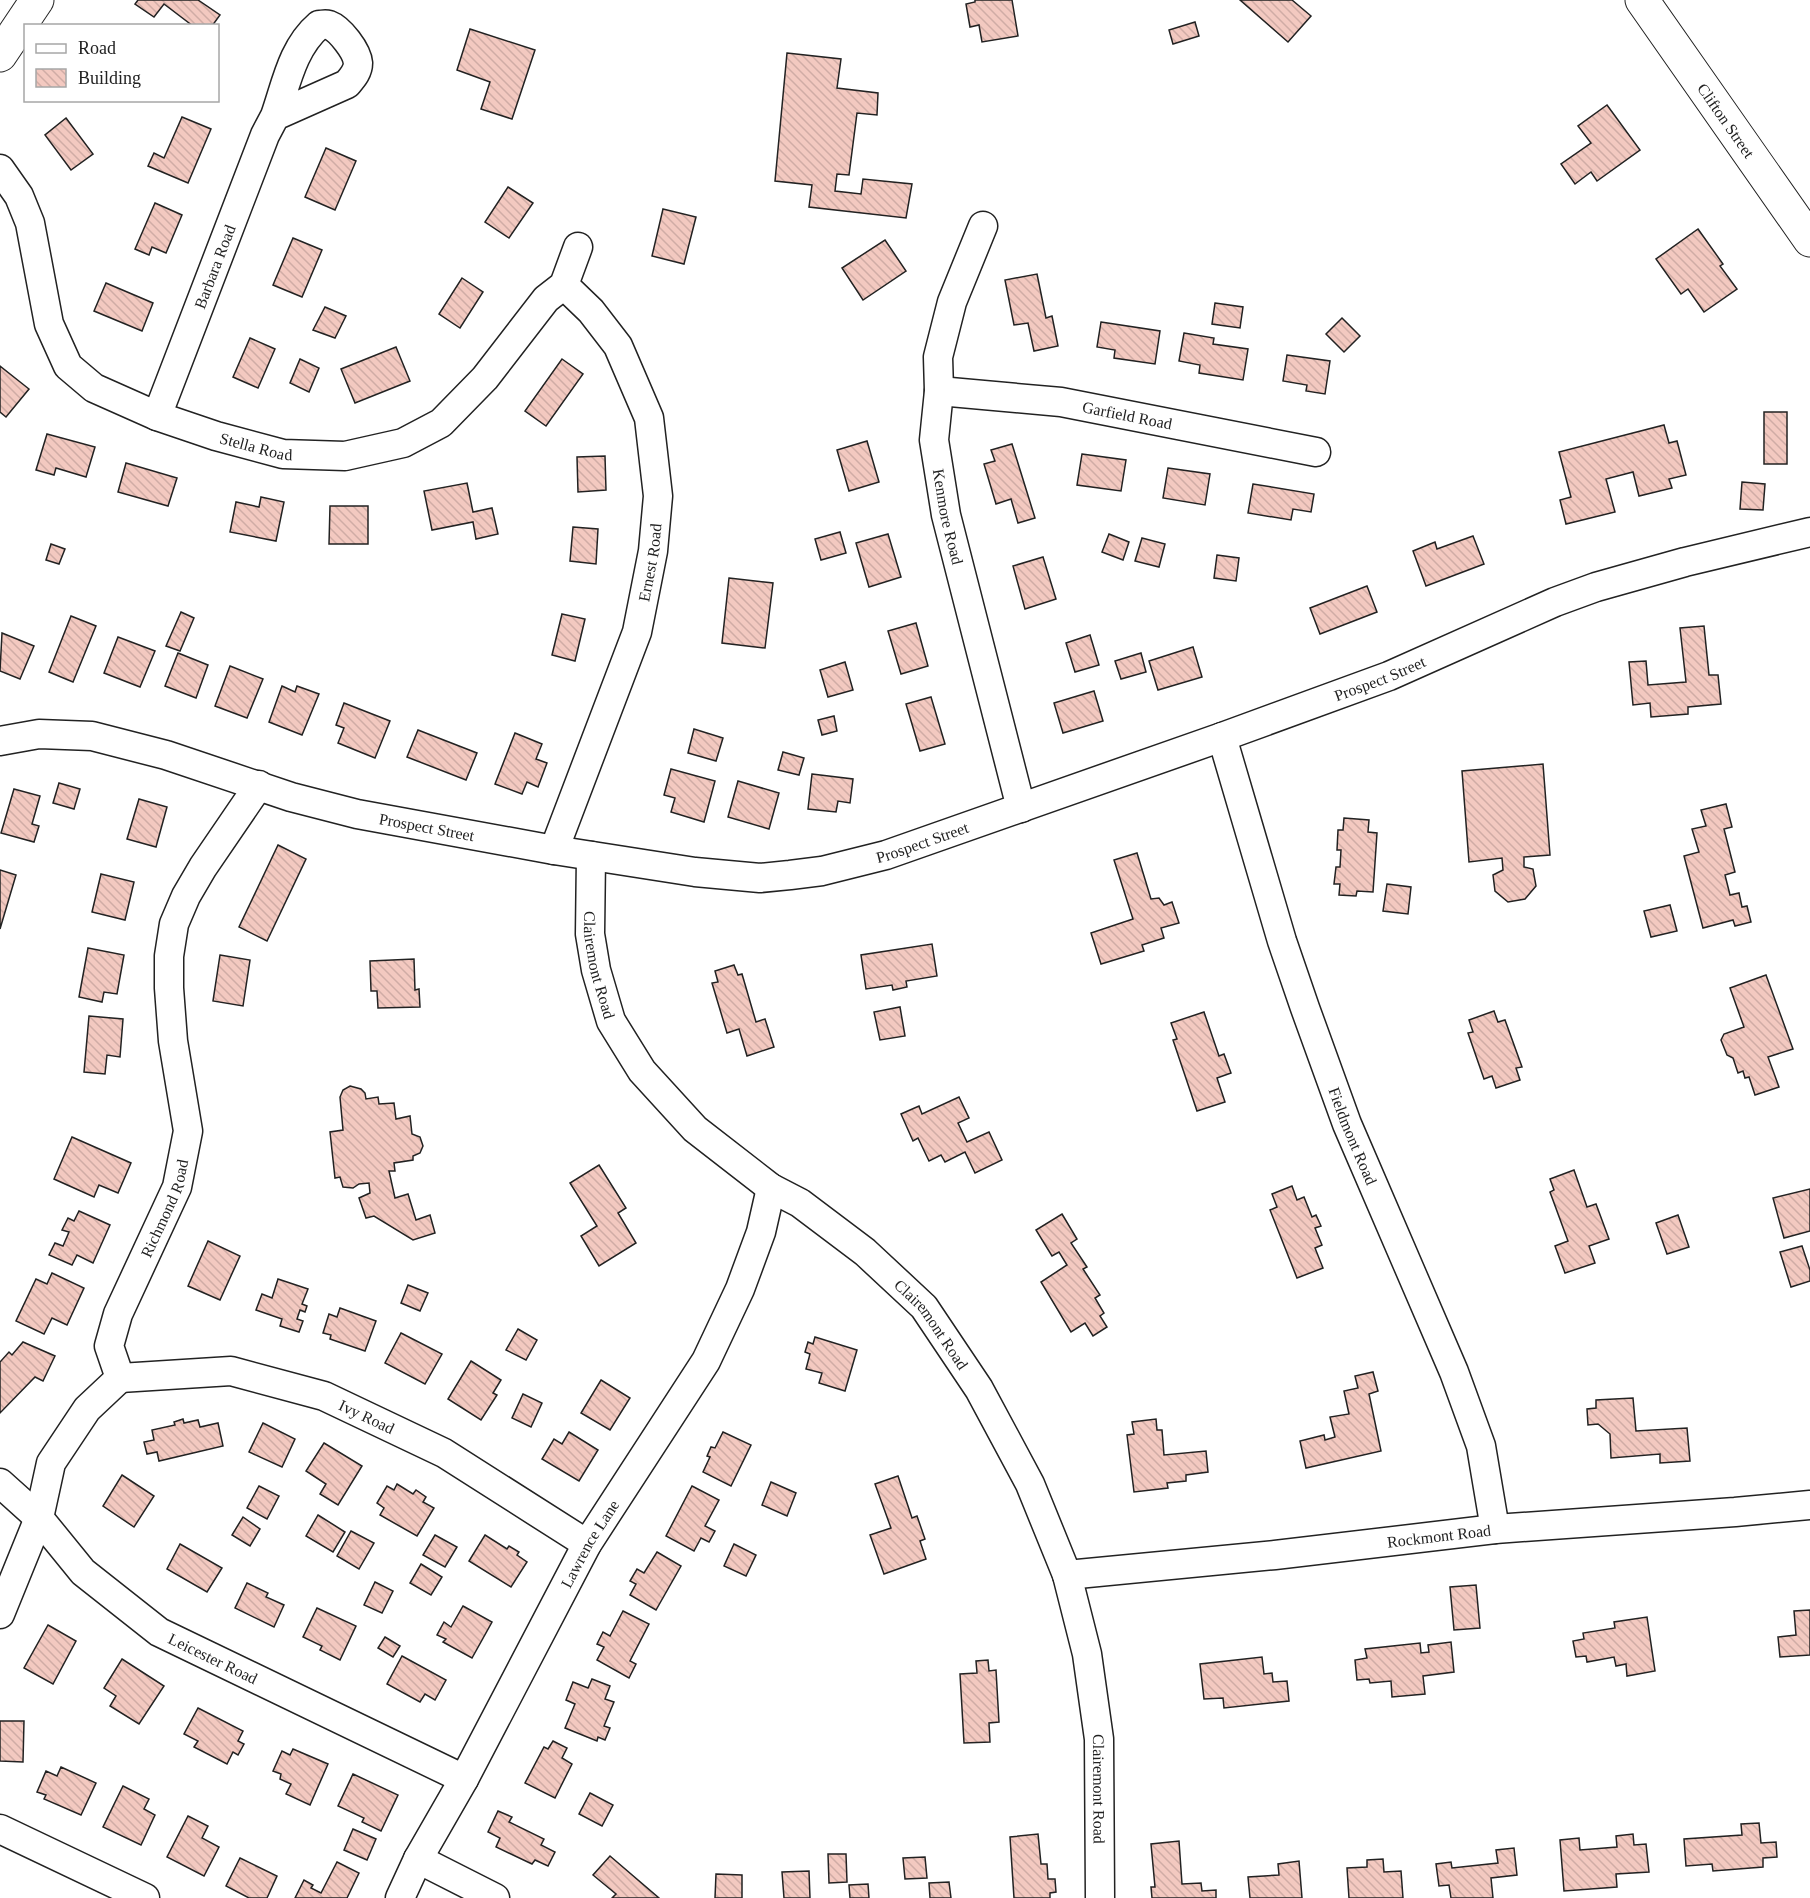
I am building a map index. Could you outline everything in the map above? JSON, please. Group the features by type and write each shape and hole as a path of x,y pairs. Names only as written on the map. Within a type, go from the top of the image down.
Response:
{"main road":[{"path":"0,55 37,0"},
{"name":"Clifton Street","path":"1642,0 1810,240"}],"street":[{"name":"Barbara Road","path":"157,416 265,135 275,116"},
{"name":"Stella Road","path":"0,169 19,196 30,223 49,324 68,366 94,388 157,416 216,436 283,454 345,456 403,443 441,423 485,378 546,299 564,285 579,247"},
{"name":"Kenmore Road","path":"983,226 952,302 939,357 939,391 934,440 946,515 1021,808"},
{"name":"Ernest Road","path":"554,849 637,632 653,551 658,496 649,418 618,346 591,311 564,285"},
{"name":"Garfield Road","path":"939,391 1061,402 1316,452"},
{"name":"Prospect Street","path":"0,741 39,734 92,736 166,754 259,784 291,797 346,812 591,856 728,876 760,878 790,876 822,871 886,855 1222,738 1389,676 1555,602 1596,587 1685,562 1810,532"},
{"name":"Fieldmont Road","path":"1222,738 1305,1008 1347,1124 1441,1341 1481,1446 1495,1529"},
{"name":"Richmond Road","path":"120,1378 109,1346 118,1314 177,1187 188,1131 173,1041 169,988 169,956 174,924 186,896 203,867 259,784"},
{"name":"Clairemont Road","path":"591,856 590,934 596,970 611,1021 642,1071 695,1129 771,1188 800,1203 865,1252 924,1307 979,1389 1030,1484 1067,1575 1087,1654 1099,1739 1100,1898"},
{"name":"Lawrence Lane","path":"400,1898 418,1859 464,1779 587,1544 706,1361 741,1289 761,1232 771,1188"},
{"name":"Ivy Road","path":"120,1378 231,1371 324,1396 444,1453 587,1544"},
{"path":"0,1614 39,1518 51,1463 87,1409 120,1378"},
{"name":"Leicester Road","path":"0,1484 39,1518 83,1572 159,1632 464,1779"},
{"name":"Rockmont Road","path":"1067,1575 1275,1555 1495,1529 1810,1505"},
{"path":"0,1829 145,1898"},
{"path":"418,1859 495,1898"}],"building":[{"path":"138,0 198,0 220,15 213,24 190,24 164,4 154,17 135,4"},
{"path":"975,0 1012,0 1018,36 982,42 979,25 970,27 966,4 975,2"},
{"path":"1240,0 1292,0 1311,16 1288,42"},
{"path":"1195,22 1199,36 1173,44 1169,30"},
{"path":"470,29 535,50 512,119 481,109 490,82 457,70"},
{"path":"787,53 841,59 837,88 878,93 877,115 857,113 849,175 837,174 835,191 861,194 863,179 912,184 906,218 809,207 812,185 775,181"},
{"path":"1607,105 1640,150 1597,181 1591,172 1575,184 1561,164 1591,143 1578,126"},
{"path":"182,117 211,129 188,183 148,166 154,153 164,158"},
{"path":"66,118 93,154 71,170 45,135"},
{"path":"326,148 356,161 335,210 305,197"},
{"path":"508,187 533,203 509,238 485,222"},
{"path":"155,203 182,215 166,253 152,247 149,255 135,249"},
{"path":"663,209 696,217 684,264 652,256"},
{"path":"1698,229 1723,264 1720,266 1737,289 1704,312 1688,289 1681,294 1656,259"},
{"path":"293,238 322,250 302,297 273,285"},
{"path":"885,240 906,271 863,300 842,268"},
{"path":"1037,274 1046,318 1052,316 1058,346 1034,351 1028,323 1014,325 1005,280"},
{"path":"462,278 483,292 460,328 439,314"},
{"path":"106,283 153,303 142,331 94,311"},
{"path":"1215,303 1243,307 1240,328 1212,324"},
{"path":"325,307 346,316 335,338 313,330"},
{"path":"1342,318 1360,336 1344,352 1326,334"},
{"path":"1101,322 1160,331 1155,364 1114,358 1115,350 1097,347"},
{"path":"1184,333 1214,338 1213,344 1248,349 1243,380 1199,373 1200,365 1179,361"},
{"path":"250,338 275,349 258,388 233,377"},
{"path":"396,347 410,381 355,403 341,369"},
{"path":"1287,355 1330,361 1325,394 1306,391 1307,385 1283,381"},
{"path":"300,359 319,368 309,392 290,383"},
{"path":"562,359 583,374 546,426 525,411"},
{"path":"0,366 29,389 6,417 0,412"},
{"path":"1764,412 1787,412 1787,464 1764,464"},
{"path":"1664,425 1669,443 1677,441 1686,475 1669,479 1672,488 1639,496 1633,472 1606,479 1615,512 1566,524 1560,500 1571,497 1559,452"},
{"path":"47,434 95,447 86,477 56,468 54,475 36,470"},
{"path":"867,441 879,482 849,491 837,450"},
{"path":"1012,444 1035,518 1018,523 1011,499 996,504 984,464 995,461 991,450"},
{"path":"1082,454 1126,460 1121,491 1077,485"},
{"path":"605,456 606,490 578,492 577,457"},
{"path":"126,463 177,478 168,506 118,492"},
{"path":"1168,468 1210,474 1205,505 1163,498"},
{"path":"1742,482 1765,484 1763,510 1740,509"},
{"path":"467,483 473,512 492,508 498,534 476,539 473,522 432,530 424,491"},
{"path":"1253,484 1314,494 1311,512 1293,509 1291,520 1248,513"},
{"path":"261,497 284,502 276,541 230,532 236,502 259,507"},
{"path":"330,506 368,506 368,544 329,544"},
{"path":"573,527 598,529 596,564 570,561"},
{"path":"840,532 846,553 821,560 815,539"},
{"path":"888,534 901,577 869,587 856,543"},
{"path":"1109,534 1129,542 1123,560 1102,552"},
{"path":"1473,536 1484,564 1426,586 1413,551 1435,542 1437,549"},
{"path":"1142,538 1165,544 1159,567 1135,561"},
{"path":"51,544 65,549 59,564 46,560"},
{"path":"1217,555 1239,558 1236,581 1214,578"},
{"path":"1043,557 1056,599 1025,609 1013,566"},
{"path":"729,578 773,583 765,648 722,643"},
{"path":"1367,586 1377,612 1320,634 1310,608"},
{"path":"181,612 194,618 180,651 166,646"},
{"path":"562,614 585,619 575,661 552,655"},
{"path":"71,616 96,626 73,682 49,672"},
{"path":"916,623 928,666 901,674 888,631"},
{"path":"1704,626 1709,675 1718,675 1721,704 1688,707 1688,714 1651,717 1650,703 1633,705 1629,662 1646,661 1648,685 1686,682 1680,628"},
{"path":"2,633 34,646 20,679 0,671"},
{"path":"1090,635 1099,665 1075,672 1066,643"},
{"path":"118,637 155,651 140,687 104,673"},
{"path":"1193,647 1202,677 1158,690 1149,661"},
{"path":"178,653 208,665 196,698 165,686"},
{"path":"1141,653 1146,672 1121,679 1115,661"},
{"path":"845,662 853,690 828,697 820,670"},
{"path":"230,666 263,679 247,718 215,706"},
{"path":"282,686 295,692 297,686 319,694 302,735 269,722"},
{"path":"1094,691 1103,721 1063,733 1054,703"},
{"path":"931,697 945,744 920,751 906,704"},
{"path":"344,703 390,721 375,758 338,743 344,728 336,725"},
{"path":"834,716 837,731 822,735 818,720"},
{"path":"694,729 723,738 716,761 688,753"},
{"path":"418,730 477,753 466,780 407,757"},
{"path":"515,733 542,744 536,759 547,763 538,787 527,782 522,794 495,784"},
{"path":"783,752 804,758 799,775 778,770"},
{"path":"1543,764 1550,855 1524,857 1524,867 1533,869 1536,886 1525,899 1508,902 1495,891 1493,875 1503,870 1502,858 1469,862 1462,771"},
{"path":"671,769 715,781 704,822 671,812 675,798 664,795"},
{"path":"812,774 853,779 850,803 838,801 836,812 808,809"},
{"path":"738,781 779,793 769,829 728,817"},
{"path":"59,783 80,789 74,809 53,803"},
{"path":"14,789 40,796 32,824 39,826 34,842 1,833"},
{"path":"139,799 167,807 156,847 127,839"},
{"path":"1726,804 1732,827 1724,829 1735,872 1725,875 1730,895 1739,893 1742,907 1747,906 1751,922 1735,926 1733,920 1703,928 1684,856 1699,852 1692,829 1706,826 1701,810"},
{"path":"1344,818 1369,820 1368,832 1377,833 1373,892 1357,891 1356,896 1339,895 1340,884 1334,884 1336,867 1340,867 1341,850 1337,850 1338,830 1343,830"},
{"path":"278,845 306,859 267,941 239,927"},
{"path":"1137,853 1151,899 1159,898 1164,905 1172,902 1179,923 1161,928 1164,938 1142,945 1144,951 1101,964 1091,933 1133,919 1114,860"},
{"path":"0,870 16,875 0,929"},
{"path":"101,874 134,882 125,920 92,912"},
{"path":"1387,884 1411,887 1408,914 1383,911"},
{"path":"1670,905 1677,931 1651,937 1644,911"},
{"path":"932,944 937,976 906,981 907,987 893,990 892,985 866,989 861,955"},
{"path":"88,948 124,955 117,994 104,992 102,1002 79,997"},
{"path":"220,955 250,960 243,1006 213,1001"},
{"path":"414,959 415,990 419,989 420,1007 378,1008 377,991 371,991 370,961"},
{"path":"734,965 738,975 742,974 756,1022 765,1019 774,1047 747,1056 739,1029 727,1033 712,983 718,982 715,971"},
{"path":"1766,975 1793,1049 1768,1057 1779,1087 1755,1095 1749,1077 1745,1078 1743,1071 1738,1073 1733,1058 1727,1055 1721,1040 1724,1034 1744,1027 1730,988"},
{"path":"900,1007 905,1036 880,1040 874,1012"},
{"path":"1494,1011 1498,1022 1505,1020 1522,1067 1516,1068 1520,1080 1496,1088 1492,1076 1484,1079 1468,1033 1473,1032 1469,1020"},
{"path":"1204,1012 1219,1056 1224,1054 1231,1073 1217,1078 1225,1102 1197,1111 1173,1040 1177,1039 1171,1023"},
{"path":"89,1016 123,1019 120,1057 107,1055 105,1074 84,1072"},
{"path":"350,1086 361,1089 366,1099 378,1097 379,1104 394,1103 396,1119 410,1116 412,1134 420,1137 423,1146 420,1153 413,1156 413,1160 394,1163 395,1171 389,1171 395,1198 408,1194 416,1220 430,1215 435,1233 413,1240 374,1216 366,1218 359,1198 370,1193 369,1183 359,1184 353,1188 343,1187 340,1177 335,1178 330,1132 343,1130 340,1097 343,1090"},
{"path":"959,1097 969,1118 958,1123 967,1142 989,1132 1002,1160 975,1173 965,1152 945,1162 941,1155 929,1161 918,1138 913,1141 901,1114 919,1106 922,1114"},
{"path":"72,1137 131,1163 118,1193 99,1185 94,1197 54,1179"},
{"path":"599,1165 626,1208 618,1213 636,1243 599,1266 581,1236 597,1226 570,1183"},
{"path":"1574,1170 1587,1207 1596,1204 1609,1239 1589,1246 1595,1263 1565,1273 1555,1246 1568,1241 1550,1192 1554,1190 1550,1179"},
{"path":"1292,1186 1297,1200 1304,1197 1312,1217 1316,1215 1321,1226 1315,1228 1322,1245 1315,1248 1323,1268 1297,1278 1270,1210 1277,1207 1272,1194"},
{"path":"1810,1189 1810,1231 1784,1238 1773,1198"},
{"path":"79,1211 110,1225 93,1263 77,1255 72,1265 49,1255 55,1243 63,1246 69,1232 62,1230 68,1218 74,1221"},
{"path":"1062,1214 1077,1239 1071,1243 1087,1267 1083,1269 1100,1295 1095,1298 1104,1313 1100,1316 1107,1327 1093,1336 1085,1323 1071,1332 1041,1282 1067,1265 1059,1252 1052,1256 1036,1230"},
{"path":"1678,1215 1689,1247 1667,1254 1656,1223"},
{"path":"208,1241 240,1256 220,1300 188,1286"},
{"path":"1802,1246 1810,1270 1810,1281 1791,1287 1780,1252"},
{"path":"52,1273 84,1288 67,1325 52,1318 44,1334 16,1321 36,1279 47,1284"},
{"path":"278,1279 308,1289 302,1304 307,1306 305,1312 300,1310 297,1319 303,1321 299,1332 280,1326 282,1319 256,1310 262,1294 272,1298"},
{"path":"408,1285 428,1293 420,1311 401,1303"},
{"path":"340,1308 376,1321 365,1351 330,1339 331,1335 323,1333 329,1314 337,1317"},
{"path":"518,1329 537,1340 526,1360 506,1350"},
{"path":"401,1333 442,1354 425,1384 385,1363"},
{"path":"815,1337 857,1350 845,1391 819,1383 822,1373 806,1369 810,1354 805,1352 808,1342 813,1344"},
{"path":"23,1342 55,1356 43,1381 35,1377 0,1413 0,1362 9,1352 12,1355"},
{"path":"471,1361 501,1380 493,1393 497,1395 481,1420 448,1399"},
{"path":"1373,1372 1378,1391 1369,1394 1381,1451 1306,1468 1300,1441 1324,1435 1325,1440 1335,1437 1330,1417 1349,1414 1344,1391 1358,1388 1355,1376"},
{"path":"601,1380 630,1398 610,1430 581,1413"},
{"path":"523,1394 542,1403 531,1427 512,1418"},
{"path":"1633,1398 1636,1431 1687,1428 1690,1461 1660,1463 1660,1454 1611,1458 1610,1434 1598,1424 1588,1425 1587,1409 1596,1408 1596,1400"},
{"path":"183,1419 184,1423 198,1420 200,1427 218,1423 223,1446 159,1461 157,1452 147,1454 144,1442 154,1440 152,1430 175,1425 174,1422"},
{"path":"1156,1419 1157,1430 1162,1430 1164,1455 1206,1451 1208,1472 1186,1475 1186,1481 1167,1483 1168,1488 1134,1492 1127,1435 1134,1434 1132,1422"},
{"path":"263,1423 295,1439 282,1467 249,1452"},
{"path":"569,1432 598,1450 579,1481 542,1459 554,1439 562,1444"},
{"path":"723,1432 751,1445 731,1486 703,1472 710,1457 707,1456 711,1447 715,1448"},
{"path":"324,1443 362,1466 338,1505 320,1494 326,1484 306,1471"},
{"path":"122,1475 154,1496 134,1527 103,1506"},
{"path":"898,1476 912,1518 917,1516 925,1539 920,1541 926,1559 884,1574 870,1535 891,1528 875,1484"},
{"path":"771,1482 796,1493 787,1516 762,1505"},
{"path":"397,1484 413,1494 416,1490 426,1497 423,1502 434,1508 417,1536 380,1515 384,1508 377,1503 387,1486 394,1490"},
{"path":"259,1486 279,1496 267,1519 247,1508"},
{"path":"692,1486 719,1500 705,1526 715,1531 709,1542 701,1538 694,1551 666,1536"},
{"path":"318,1515 345,1532 333,1552 306,1536"},
{"path":"243,1517 260,1529 250,1546 232,1535"},
{"path":"351,1531 374,1543 359,1569 337,1556"},
{"path":"435,1535 457,1547 445,1567 423,1555"},
{"path":"485,1535 507,1549 509,1546 519,1552 517,1555 527,1562 511,1587 469,1561"},
{"path":"180,1544 222,1568 207,1592 167,1569"},
{"path":"734,1544 756,1555 746,1576 724,1566"},
{"path":"657,1552 681,1566 656,1610 630,1595 636,1584 630,1581 637,1569 644,1573"},
{"path":"421,1564 442,1577 431,1595 410,1583"},
{"path":"375,1582 393,1591 382,1613 364,1605"},
{"path":"247,1583 268,1593 266,1597 284,1605 274,1627 235,1608"},
{"path":"1476,1585 1480,1628 1454,1630 1450,1587"},
{"path":"463,1606 492,1622 472,1658 443,1642 446,1639 437,1635 444,1622 451,1627"},
{"path":"317,1608 356,1626 340,1660 320,1650 322,1646 303,1637"},
{"path":"1810,1610 1810,1655 1780,1657 1778,1637 1796,1635 1794,1611"},
{"path":"623,1611 649,1624 630,1661 636,1664 629,1678 597,1660 604,1647 597,1644 603,1632 610,1636"},
{"path":"1647,1617 1655,1671 1627,1676 1626,1664 1616,1666 1614,1657 1587,1662 1586,1656 1576,1657 1573,1641 1584,1639 1583,1633 1615,1628 1614,1622"},
{"path":"48,1625 76,1641 53,1684 24,1668"},
{"path":"385,1637 400,1646 393,1657 378,1648"},
{"path":"1451,1642 1454,1672 1423,1676 1425,1694 1392,1697 1391,1681 1370,1683 1369,1679 1357,1680 1355,1660 1367,1658 1365,1649 1420,1643 1421,1653 1429,1652 1428,1645"},
{"path":"402,1656 446,1680 435,1700 425,1694 420,1702 387,1684"},
{"path":"1262,1657 1264,1674 1272,1673 1273,1682 1287,1681 1289,1701 1224,1708 1223,1698 1204,1699 1200,1664"},
{"path":"122,1659 164,1686 139,1724 110,1706 116,1696 104,1688"},
{"path":"988,1660 989,1671 996,1670 999,1722 989,1723 990,1742 964,1743 960,1674 977,1673 976,1661"},
{"path":"592,1679 610,1686 605,1699 614,1702 604,1726 610,1728 605,1740 598,1737 597,1741 565,1728 575,1704 566,1700 573,1682 588,1688"},
{"path":"198,1708 243,1731 238,1741 244,1744 238,1755 233,1752 227,1764 194,1747 198,1741 184,1734"},
{"path":"0,1721 24,1721 23,1762 0,1761"},
{"path":"553,1741 567,1748 562,1758 572,1764 555,1798 525,1783 544,1747 548,1749"},
{"path":"293,1749 328,1764 310,1805 286,1794 291,1784 280,1779 281,1774 273,1771 282,1751 290,1755"},
{"path":"61,1767 96,1783 81,1815 44,1799 46,1795 37,1792 46,1771 57,1776"},
{"path":"353,1774 398,1795 381,1831 362,1822 364,1818 338,1806"},
{"path":"123,1786 149,1799 144,1809 155,1815 141,1845 103,1827"},
{"path":"590,1793 613,1805 602,1826 579,1814"},
{"path":"498,1811 512,1817 509,1822 544,1839 541,1845 555,1852 548,1866 535,1860 532,1864 496,1847 500,1838 488,1832"},
{"path":"188,1816 208,1826 202,1838 219,1847 204,1876 167,1857"},
{"path":"1759,1823 1761,1843 1776,1842 1777,1857 1763,1858 1763,1867 1713,1871 1712,1864 1686,1866 1684,1839 1742,1835 1741,1824"},
{"path":"353,1829 376,1839 367,1860 344,1850"},
{"path":"1038,1834 1041,1864 1047,1864 1048,1879 1055,1879 1056,1892 1050,1893 1050,1898 1014,1898 1010,1837"},
{"path":"1633,1834 1634,1845 1646,1844 1649,1872 1616,1874 1617,1887 1564,1891 1560,1840 1579,1838 1580,1850 1617,1847 1616,1836"},
{"path":"1179,1841 1182,1884 1201,1883 1202,1891 1216,1890 1216,1898 1152,1898 1151,1887 1155,1887 1151,1844"},
{"path":"1514,1848 1517,1875 1491,1878 1493,1898 1451,1898 1449,1885 1439,1886 1436,1864 1451,1862 1452,1868 1498,1863 1496,1850"},
{"path":"828,1854 846,1854 847,1882 829,1883"},
{"path":"610,1856 659,1898 612,1898 616,1894 593,1875"},
{"path":"925,1857 927,1878 905,1879 903,1858"},
{"path":"240,1858 277,1876 267,1898 249,1898 226,1886"},
{"path":"1383,1859 1384,1872 1401,1871 1403,1898 1349,1898 1347,1868 1367,1867 1367,1860"},
{"path":"1299,1861 1302,1898 1250,1898 1248,1877 1279,1875 1278,1864"},
{"path":"337,1862 359,1873 347,1898 295,1898 304,1880 313,1885 311,1888 321,1893"},
{"path":"809,1871 810,1898 784,1898 782,1872"},
{"path":"716,1874 742,1875 742,1898 715,1898"},
{"path":"949,1882 951,1898 930,1898 929,1883"},
{"path":"868,1884 869,1898 850,1898 849,1885"}]}
